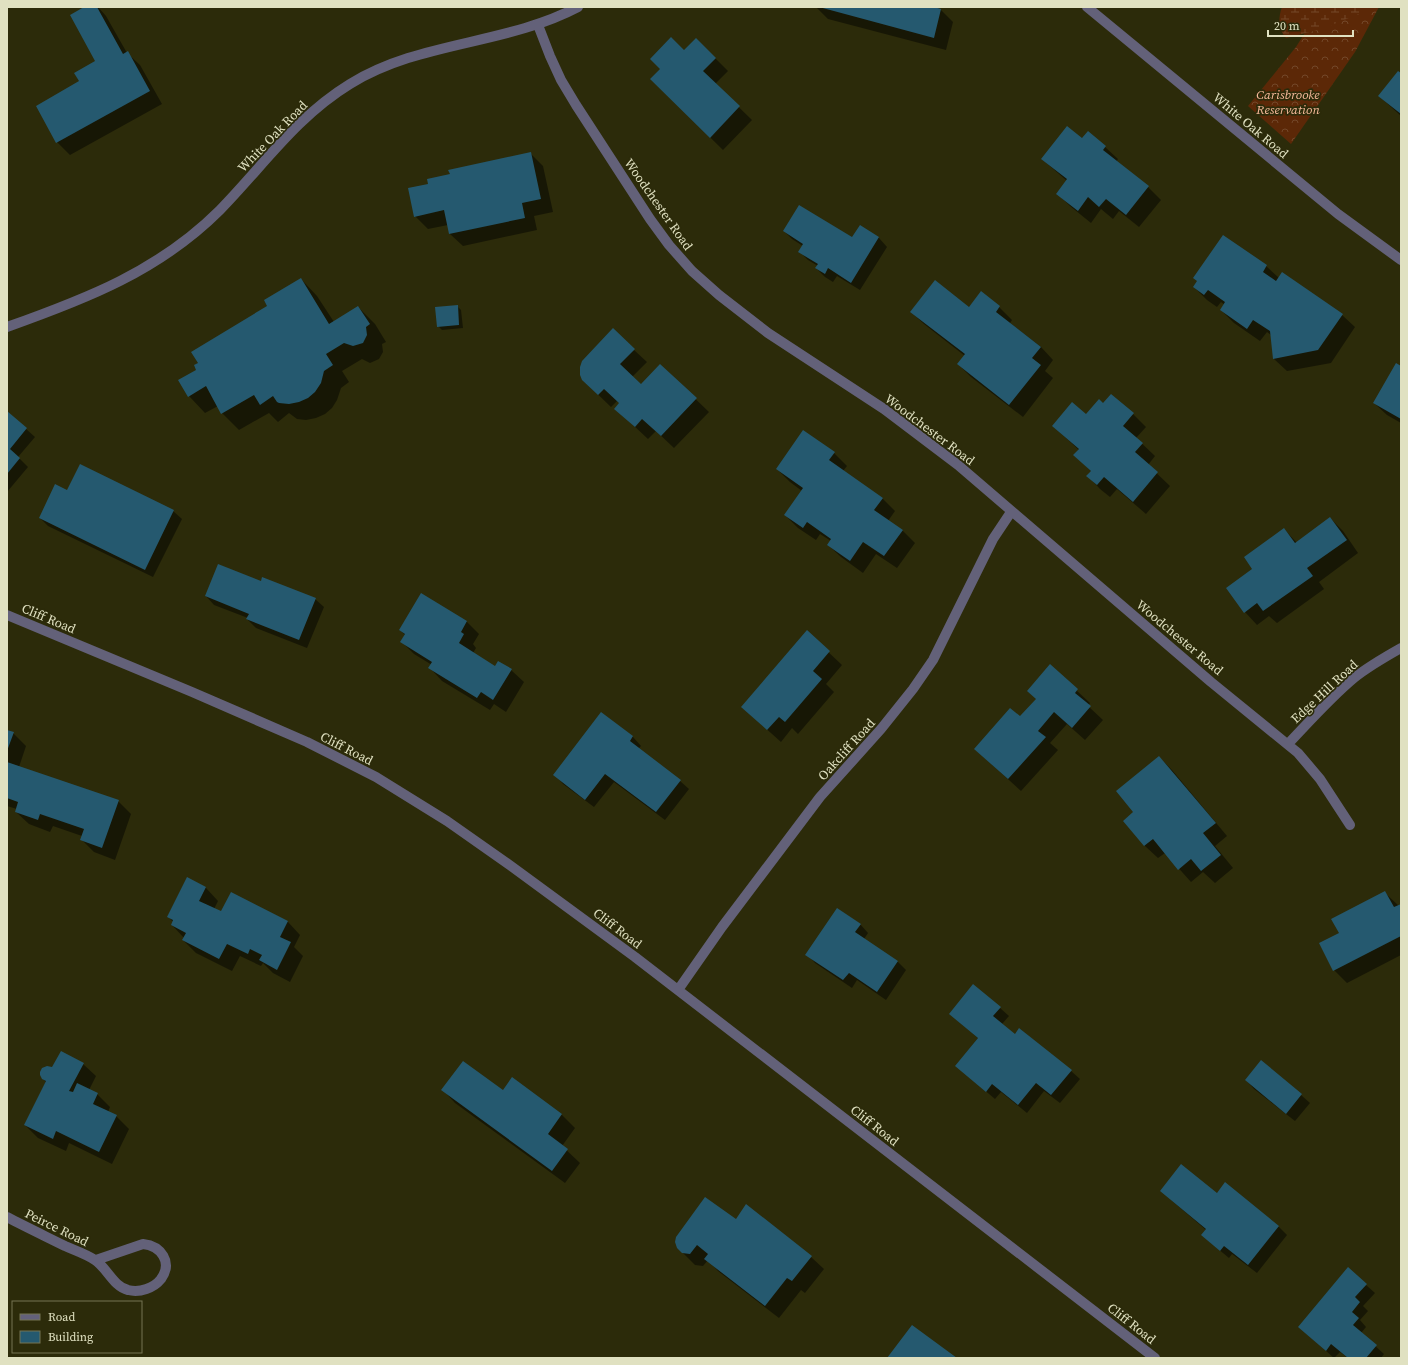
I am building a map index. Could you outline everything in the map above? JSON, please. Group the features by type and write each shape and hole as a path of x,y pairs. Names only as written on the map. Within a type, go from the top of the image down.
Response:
{"street":[{"name":"White Oak Road","path":"7,327 68,306 108,288 139,271 172,250 220,210 286,136 310,113 350,84 383,68 418,55 538,25 578,7"},
{"name":"White Oak Road","path":"1087,7 1323,202 1401,260"},
{"name":"Woodchester Road","path":"538,25 552,62 576,105 650,219 669,245 692,271 724,300 768,333 884,409 958,465 1211,682 1298,753 1313,769 1350,825"},
{"name":"Oakcliff Road","path":"678,990 722,927 816,802 881,730 913,689 933,660 993,539 1011,512"},
{"name":"Cliff Road","path":"7,615 280,730 332,754 376,777 447,821 678,990 1155,1358"},
{"name":"Edge Hill Road","path":"1288,744 1330,700 1354,679 1368,668 1401,648"},
{"name":"Peirce Road","path":"7,1217 96,1260 117,1283 128,1290 144,1290 155,1285 164,1274 166,1267 162,1253 157,1248 143,1244 96,1260"}],"green space":[{"path":"1282,7 1376,7 1322,29 1286,38 1280,27"},
{"name":"Carisbrooke Reservation","path":"1321,7 1379,7 1355,52 1291,144 1248,106 1296,47"}],"building":[{"path":"84,7 97,7 123,54 128,51 150,91 56,143 36,106 79,81 74,73 95,61 70,15"},
{"path":"819,7 934,7 941,9 934,38"},
{"path":"671,37 684,50 696,38 716,58 703,71 740,106 710,138 650,79 660,69 650,59"},
{"path":"1398,71 1401,73 1401,114 1378,96"},
{"path":"1067,126 1082,138 1088,131 1106,146 1103,150 1149,186 1126,215 1106,199 1099,207 1088,197 1078,211 1056,194 1067,179 1041,159"},
{"path":"531,152 541,199 522,203 525,218 449,234 444,210 414,217 408,188 428,184 427,179 450,174 448,170"},
{"path":"799,205 852,237 860,225 879,237 851,283 828,268 825,274 815,268 818,264 798,252 803,244 783,231"},
{"path":"1223,235 1267,265 1263,272 1276,281 1282,272 1343,314 1318,350 1273,359 1270,331 1253,320 1247,329 1220,310 1225,302 1208,290 1204,295 1193,287 1197,281 1193,278"},
{"path":"301,278 329,324 358,306 370,324 366,327 367,335 363,343 353,346 344,343 326,354 333,365 324,371 321,383 315,392 308,398 299,402 289,404 279,403 273,396 260,405 254,395 221,414 206,386 188,397 178,380 196,370 194,365 198,363 191,352 267,306 264,300"},
{"path":"935,280 969,307 981,291 1000,306 996,312 1041,347 1032,358 1041,365 1009,405 957,364 965,354 910,312"},
{"path":"458,305 459,325 437,327 435,307"},
{"path":"613,328 635,349 620,364 641,384 660,364 697,398 661,436 642,419 635,427 614,409 619,403 604,389 598,395 582,380 580,375 580,367 582,361"},
{"path":"1396,363 1401,366 1401,419 1373,403"},
{"path":"1111,394 1134,413 1123,426 1143,443 1135,452 1158,472 1133,502 1104,477 1097,485 1086,476 1091,471 1073,455 1079,449 1052,426 1072,402 1086,414 1099,399 1103,403"},
{"path":"7,411 27,428 10,449 20,458 7,474"},
{"path":"803,430 835,452 829,460 883,498 874,510 903,530 884,556 863,542 850,561 827,545 831,539 807,522 803,528 784,515 803,488 776,469"},
{"path":"80,464 174,510 145,570 39,518 55,484 67,490"},
{"path":"1330,517 1347,540 1307,568 1313,576 1263,611 1257,603 1244,613 1226,588 1252,569 1244,557 1284,528 1295,543"},
{"path":"218,564 261,581 262,577 316,598 299,640 246,619 249,614 205,596"},
{"path":"421,593 467,621 461,632 464,634 459,643 495,666 498,661 512,669 493,700 481,692 477,698 428,668 432,662 400,642 405,634 399,630"},
{"path":"807,630 830,651 813,671 822,679 785,722 779,717 767,730 741,707"},
{"path":"1050,664 1078,689 1075,693 1091,706 1072,728 1054,712 1038,731 1046,737 1008,779 974,749 1010,708 1020,716 1036,699 1027,691"},
{"path":"601,712 633,736 630,741 681,780 656,812 605,774 585,800 553,775"},
{"path":"7,730 14,732 7,751"},
{"path":"1159,756 1216,823 1203,833 1221,855 1201,871 1191,859 1178,870 1153,839 1144,846 1123,821 1133,812 1116,791"},
{"path":"7,762 119,800 102,848 80,840 84,829 40,814 38,820 15,812 18,802 7,798"},
{"path":"187,877 206,887 199,901 221,911 231,892 288,921 280,937 291,942 277,970 259,960 262,955 250,949 248,954 227,944 219,959 182,940 186,933 171,925 173,920 167,917"},
{"path":"1385,891 1394,907 1401,904 1401,936 1333,971 1319,943 1339,933 1331,919"},
{"path":"837,908 861,924 855,932 898,961 877,992 849,973 843,980 805,955"},
{"path":"973,984 1001,1007 993,1016 1015,1034 1019,1028 1072,1070 1051,1095 1036,1083 1018,1105 992,1084 986,1092 955,1066 978,1038 949,1014"},
{"path":"61,1051 84,1063 69,1091 73,1092 77,1083 98,1093 93,1104 117,1115 99,1152 56,1131 53,1139 24,1125 46,1081 42,1079 40,1075 42,1068 47,1066 52,1067"},
{"path":"1261,1060 1302,1094 1286,1114 1245,1080"},
{"path":"463,1061 503,1090 512,1077 562,1114 548,1134 568,1149 552,1171 441,1090"},
{"path":"1181,1164 1217,1193 1225,1182 1279,1226 1248,1265 1224,1246 1220,1251 1201,1235 1206,1229 1160,1191"},
{"path":"705,1197 736,1219 746,1204 812,1256 792,1281 787,1278 765,1306 704,1259 708,1254 697,1245 690,1254 682,1253 677,1248 675,1242 676,1237"},
{"path":"1348,1267 1367,1284 1355,1297 1360,1302 1352,1312 1359,1318 1353,1325 1377,1345 1366,1358 1348,1358 1331,1344 1326,1351 1298,1327"},
{"path":"912,1325 957,1358 887,1358"}]}
